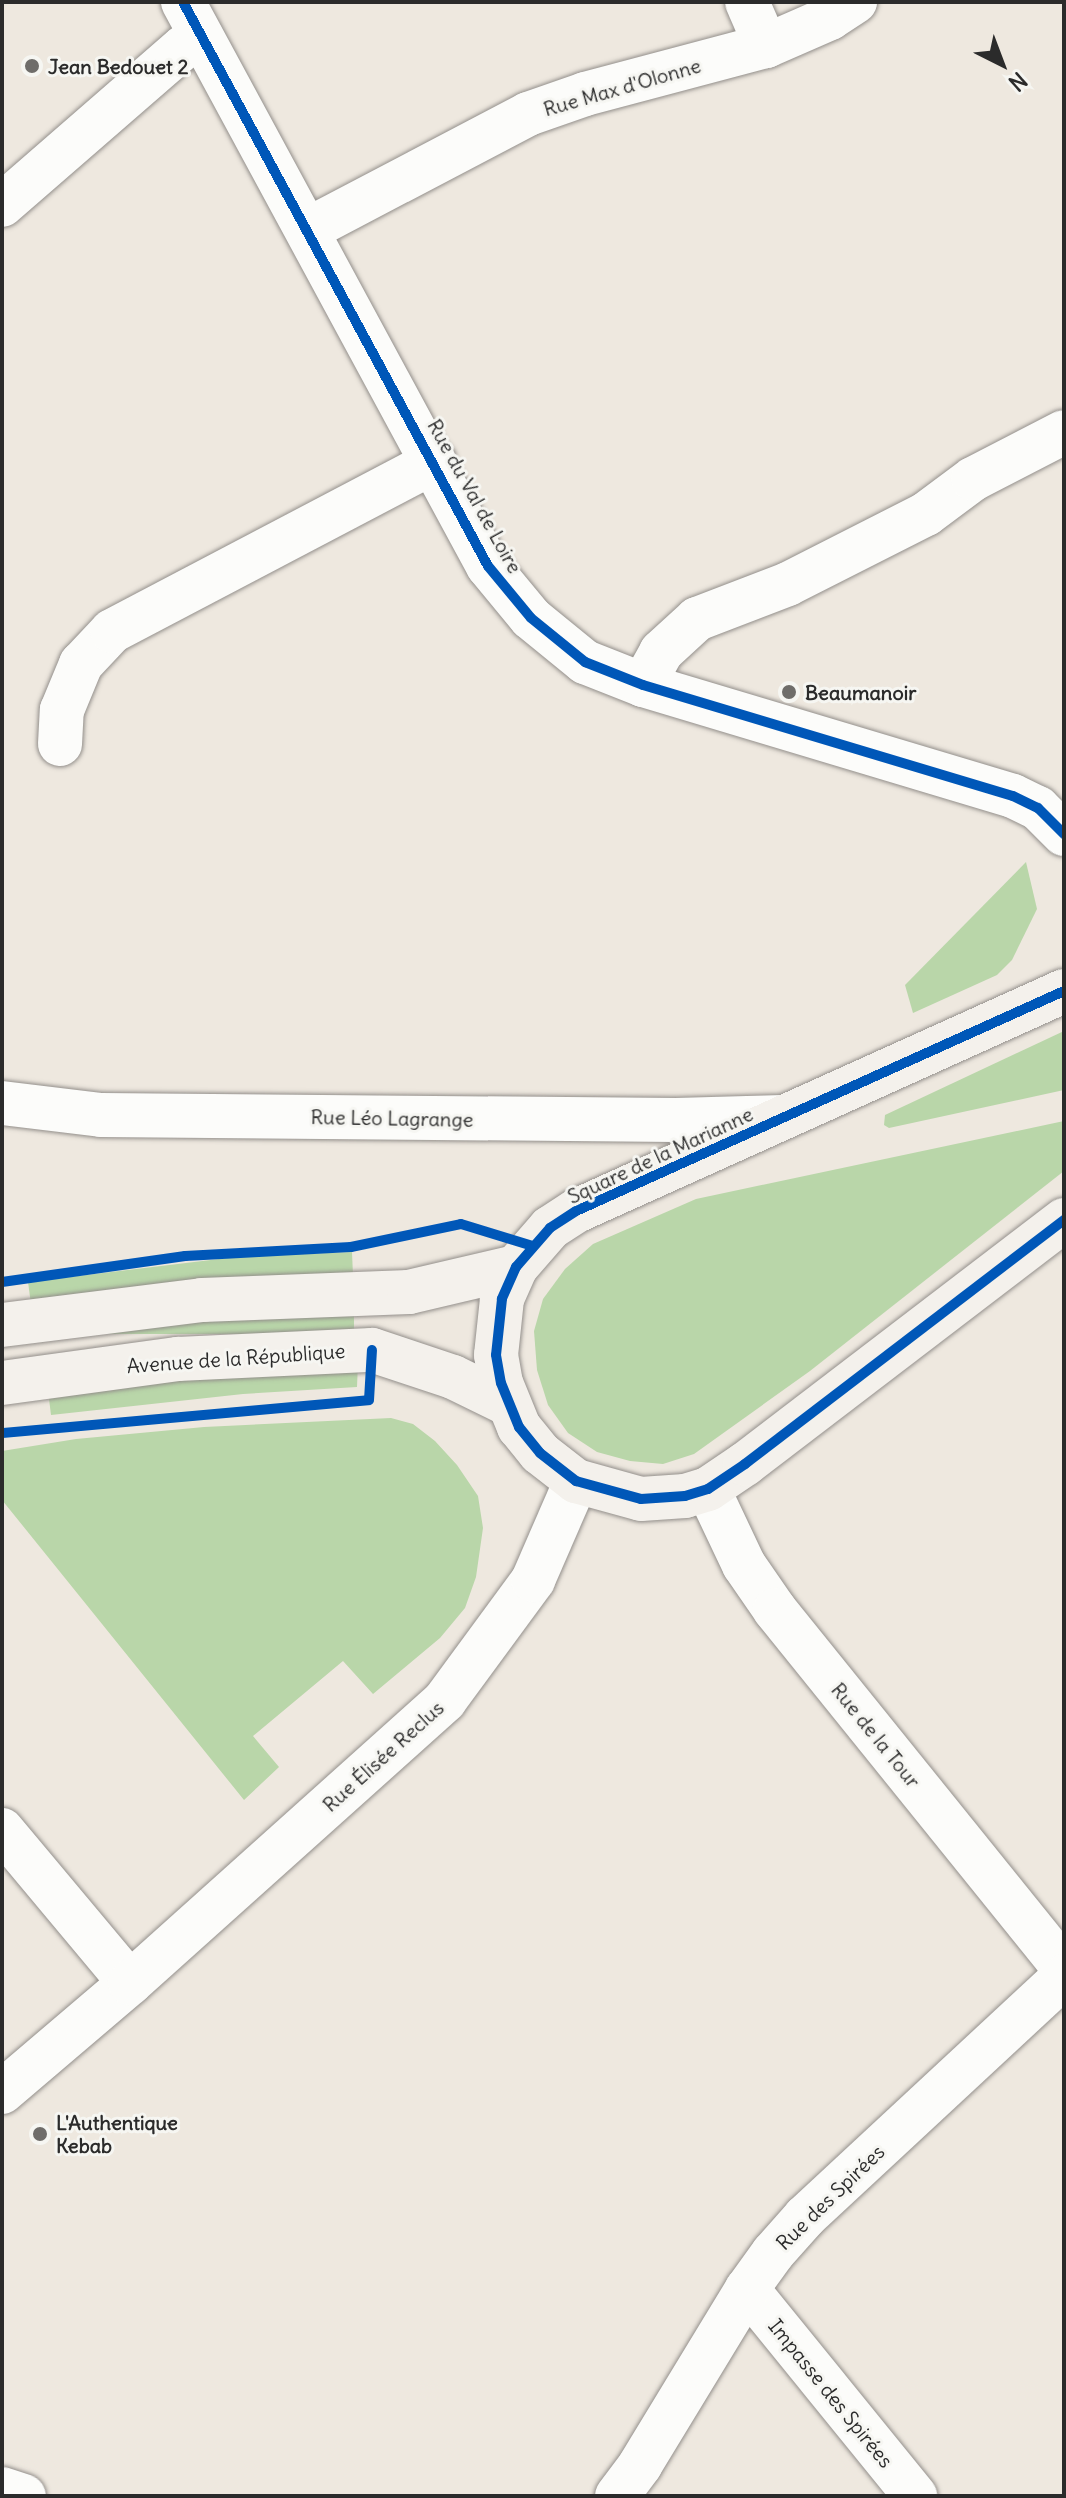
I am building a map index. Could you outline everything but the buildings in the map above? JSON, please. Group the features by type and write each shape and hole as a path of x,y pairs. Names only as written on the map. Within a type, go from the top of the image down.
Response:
{"street":[{"path":"747,2 766,46"},
{"name":"Rue Max d'Olonne","path":"309,229 528,114 585,94 766,46 830,18 855,2"},
{"path":"2,205 184,47 192,19"},
{"name":"Rue du Val de Loire","path":"192,19 309,229 488,566 531,618 585,662 643,685 1013,796 1038,808 1064,834"},
{"path":"643,685 661,652 697,619 788,584 926,514 973,479 1064,432"},
{"name":"Rue du Val de Loire","path":"60,744 62,710 81,664 112,631 434,462"},
{"name":"Square de la Marianne","path":"1064,991 576,1211 550,1228 516,1267 502,1299 496,1355 508,1404 519,1427 540,1453 576,1481 652,1499 685,1496 708,1489 1064,1220"},
{"name":"Rue Léo Lagrange","path":"2,1103 101,1115 676,1120 783,1117"},
{"path":"2,1325 202,1300 409,1292 516,1267"},
{"name":"Avenue de la République","path":"2,1383 178,1359 372,1350 428,1367 508,1404"},
{"name":"Rue Élisée Reclus","path":"2,2092 130,1983 445,1700 533,1580 576,1481"},
{"name":"Rue de la Tour","path":"708,1489 744,1565 775,1610 1064,1968"},
{"path":"2,1830 130,1983"},
{"name":"Rue des Spirées","path":"617,2496 640,2465 747,2289 805,2217 1064,1976"},
{"name":"Impasse des Spirées","path":"747,2289 915,2496"},
{"path":"2,2489 24,2496"}],"green space":[{"path":"1026,862 1037,909 1012,960 997,975 913,1013 905,985"},
{"path":"1064,1031 1064,1090 889,1128 884,1125 885,1115"},
{"path":"1064,1121 1064,1171 810,1371 694,1454 663,1464 630,1461 597,1452 568,1433 548,1405 537,1370 534,1331 543,1299 565,1269 593,1244 696,1199"},
{"path":"352,1252 353,1276 31,1304 28,1282 244,1256"},
{"path":"2,1308 354,1308 354,1334 2,1334"},
{"path":"358,1363 357,1387 243,1394 51,1415 48,1391"},
{"path":"391,1418 413,1424 435,1441 457,1465 478,1496 483,1528 476,1577 465,1608 440,1638 373,1694 343,1661 253,1736 279,1767 244,1800 2,1500 2,1451 76,1439 204,1427"}],"cycle path":[{"path":"183,2 488,566 531,618 585,662 643,685 1013,796 1038,808 1064,834"},
{"path":"1064,991 576,1211 550,1228 516,1267 502,1299 496,1355 501,1383 519,1427 540,1453 576,1481 641,1499 685,1496 708,1489 745,1464 1064,1220"},
{"path":"2,1282 185,1256 351,1247 461,1224 533,1246"},
{"path":"2,1433 369,1400 372,1350"}],"place":[{"name":"Jean Bedouet 2","path":"32,66"},
{"name":"Beaumanoir","path":"789,692"},
{"name":"L'Authentique Kebab","path":"40,2134"}]}
